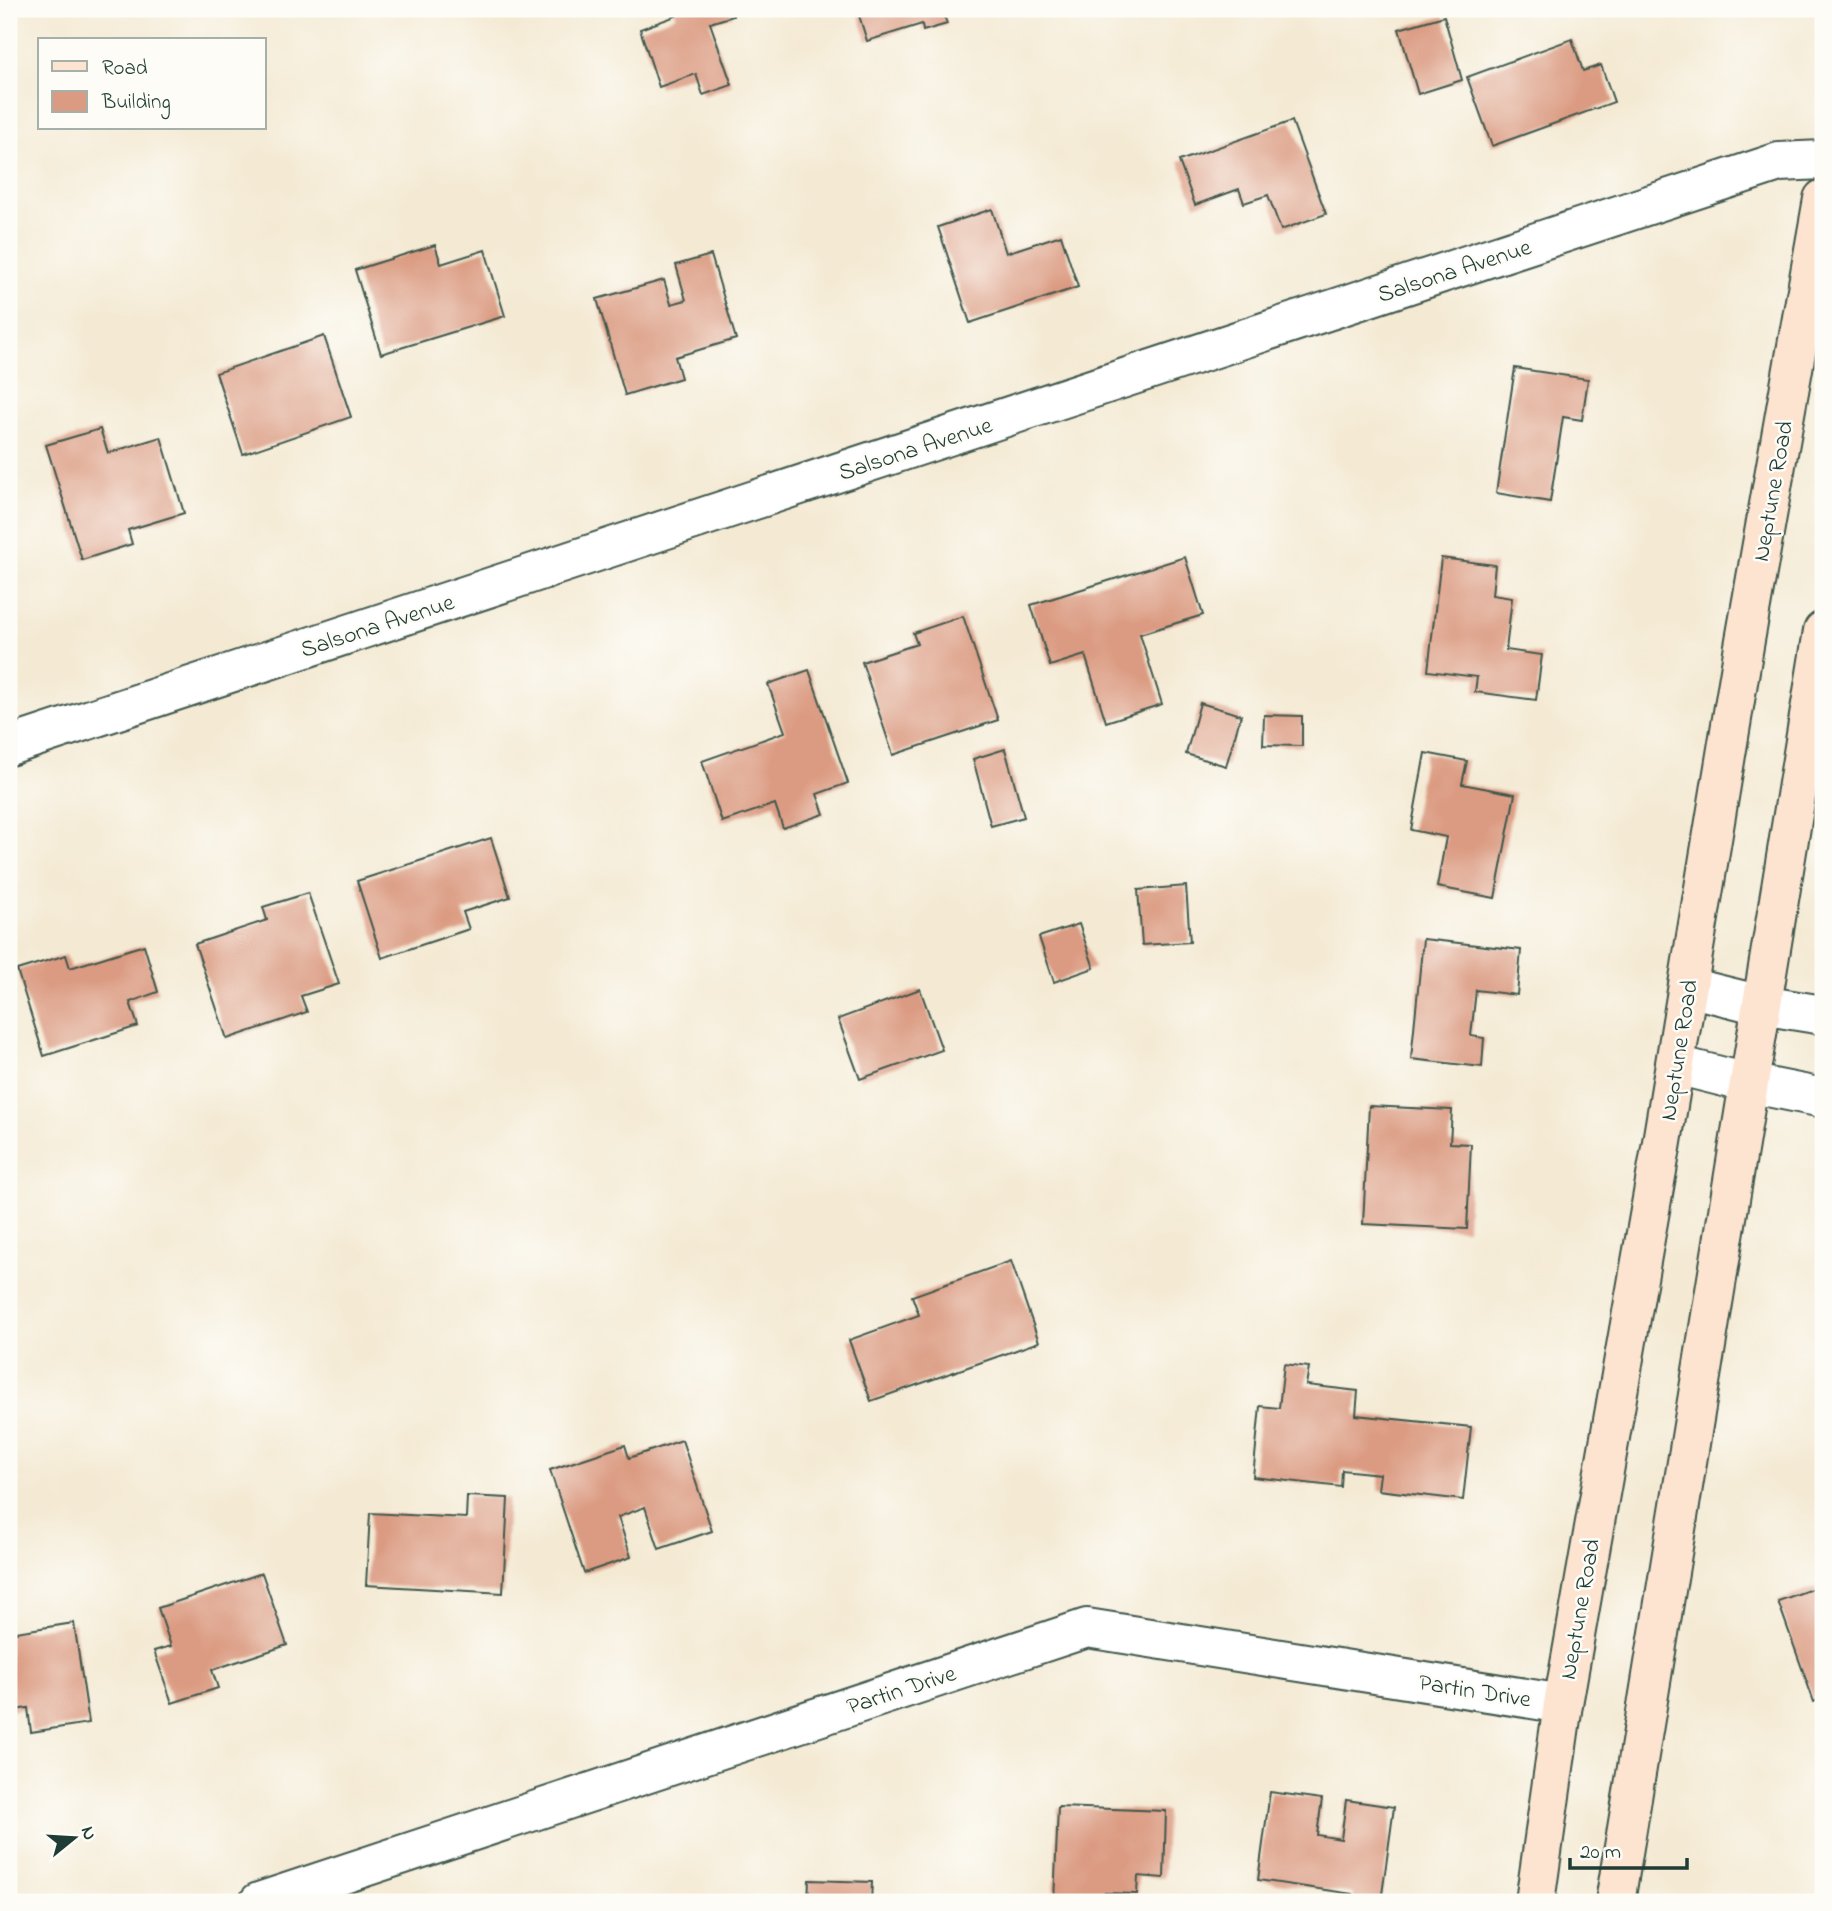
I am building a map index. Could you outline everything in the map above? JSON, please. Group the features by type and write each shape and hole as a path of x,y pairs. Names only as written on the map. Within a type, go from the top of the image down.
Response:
{"main road":[{"name":"Neptune Road","path":"1535,1902 1563,1704 1823,199"},
{"path":"1615,1902 1823,631"}],"street":[{"name":"Salsona Avenue","path":"9,746 1779,162 1823,160"},
{"path":"1688,987 1761,1005 1823,1014"},
{"path":"1675,1065 1823,1098"},
{"name":"Partin Drive","path":"258,1902 1087,1628 1563,1704"}],"building":[{"path":"673,9 731,9 733,16 710,23 732,85 703,95 696,74 659,87 640,29 676,16"},
{"path":"857,9 942,9 947,24 923,31 922,24 867,41"},
{"path":"1444,16 1462,80 1418,94 1399,29"},
{"path":"1572,39 1583,71 1601,65 1614,102 1492,146 1467,77"},
{"path":"1292,121 1326,214 1281,230 1268,195 1244,203 1239,189 1195,205 1179,161"},
{"path":"992,209 1006,253 1061,235 1078,287 970,323 938,227"},
{"path":"435,245 441,264 485,250 505,316 381,354 355,270"},
{"path":"711,255 736,339 675,357 681,378 625,395 597,299 664,280 671,304 686,300 676,265"},
{"path":"324,336 351,417 243,454 216,373"},
{"path":"1515,368 1588,379 1582,420 1563,417 1550,502 1496,493"},
{"path":"100,429 108,453 161,437 184,513 128,530 132,544 82,560 46,445"},
{"path":"1185,557 1203,615 1140,634 1162,704 1106,722 1085,655 1050,666 1031,605"},
{"path":"1441,558 1495,565 1492,595 1512,598 1506,650 1542,655 1536,700 1475,692 1477,677 1428,671"},
{"path":"963,616 998,720 893,755 862,662 917,644 913,633"},
{"path":"809,670 848,783 817,794 824,814 783,828 775,804 722,822 702,761 785,732 768,684"},
{"path":"1200,703 1241,715 1226,766 1186,754"},
{"path":"1264,715 1302,716 1302,746 1263,745"},
{"path":"1005,749 1024,817 991,826 973,759"},
{"path":"1425,753 1467,761 1462,784 1515,794 1495,898 1437,887 1446,837 1411,830"},
{"path":"491,838 510,897 463,912 469,929 382,958 357,881"},
{"path":"1186,886 1190,942 1142,945 1138,890"},
{"path":"308,893 339,984 301,996 307,1012 227,1039 195,944 267,920 263,907"},
{"path":"1079,924 1094,968 1054,982 1039,937"},
{"path":"1423,939 1521,950 1517,995 1476,990 1471,1036 1484,1038 1482,1067 1411,1059"},
{"path":"144,945 158,992 130,1002 138,1026 44,1056 17,970 66,955 70,968"},
{"path":"920,989 942,1050 860,1079 838,1019"},
{"path":"1369,1106 1452,1110 1450,1143 1471,1144 1467,1229 1363,1224"},
{"path":"1011,1261 1039,1342 871,1401 849,1340 919,1315 912,1296"},
{"path":"1284,1364 1309,1367 1306,1385 1358,1391 1356,1415 1471,1427 1463,1500 1378,1490 1380,1474 1342,1470 1341,1487 1253,1477 1260,1406 1279,1408"},
{"path":"682,1440 712,1531 659,1549 645,1507 618,1517 631,1557 584,1573 550,1470 625,1445 629,1458"},
{"path":"467,1496 508,1498 503,1593 366,1585 370,1513 466,1518"},
{"path":"262,1573 287,1645 212,1670 218,1688 172,1703 154,1651 171,1646 158,1608"},
{"path":"1823,1585 1823,1698 1814,1702 1778,1601"},
{"path":"74,1623 89,1723 31,1732 28,1708 9,1711 9,1633"},
{"path":"1270,1792 1322,1799 1317,1835 1341,1839 1346,1800 1394,1807 1381,1902 1352,1902 1353,1894 1258,1880"},
{"path":"1058,1807 1166,1811 1164,1878 1138,1876 1137,1894 1105,1893 1104,1902 1054,1902"},
{"path":"809,1880 872,1882 871,1902 808,1902"}]}
